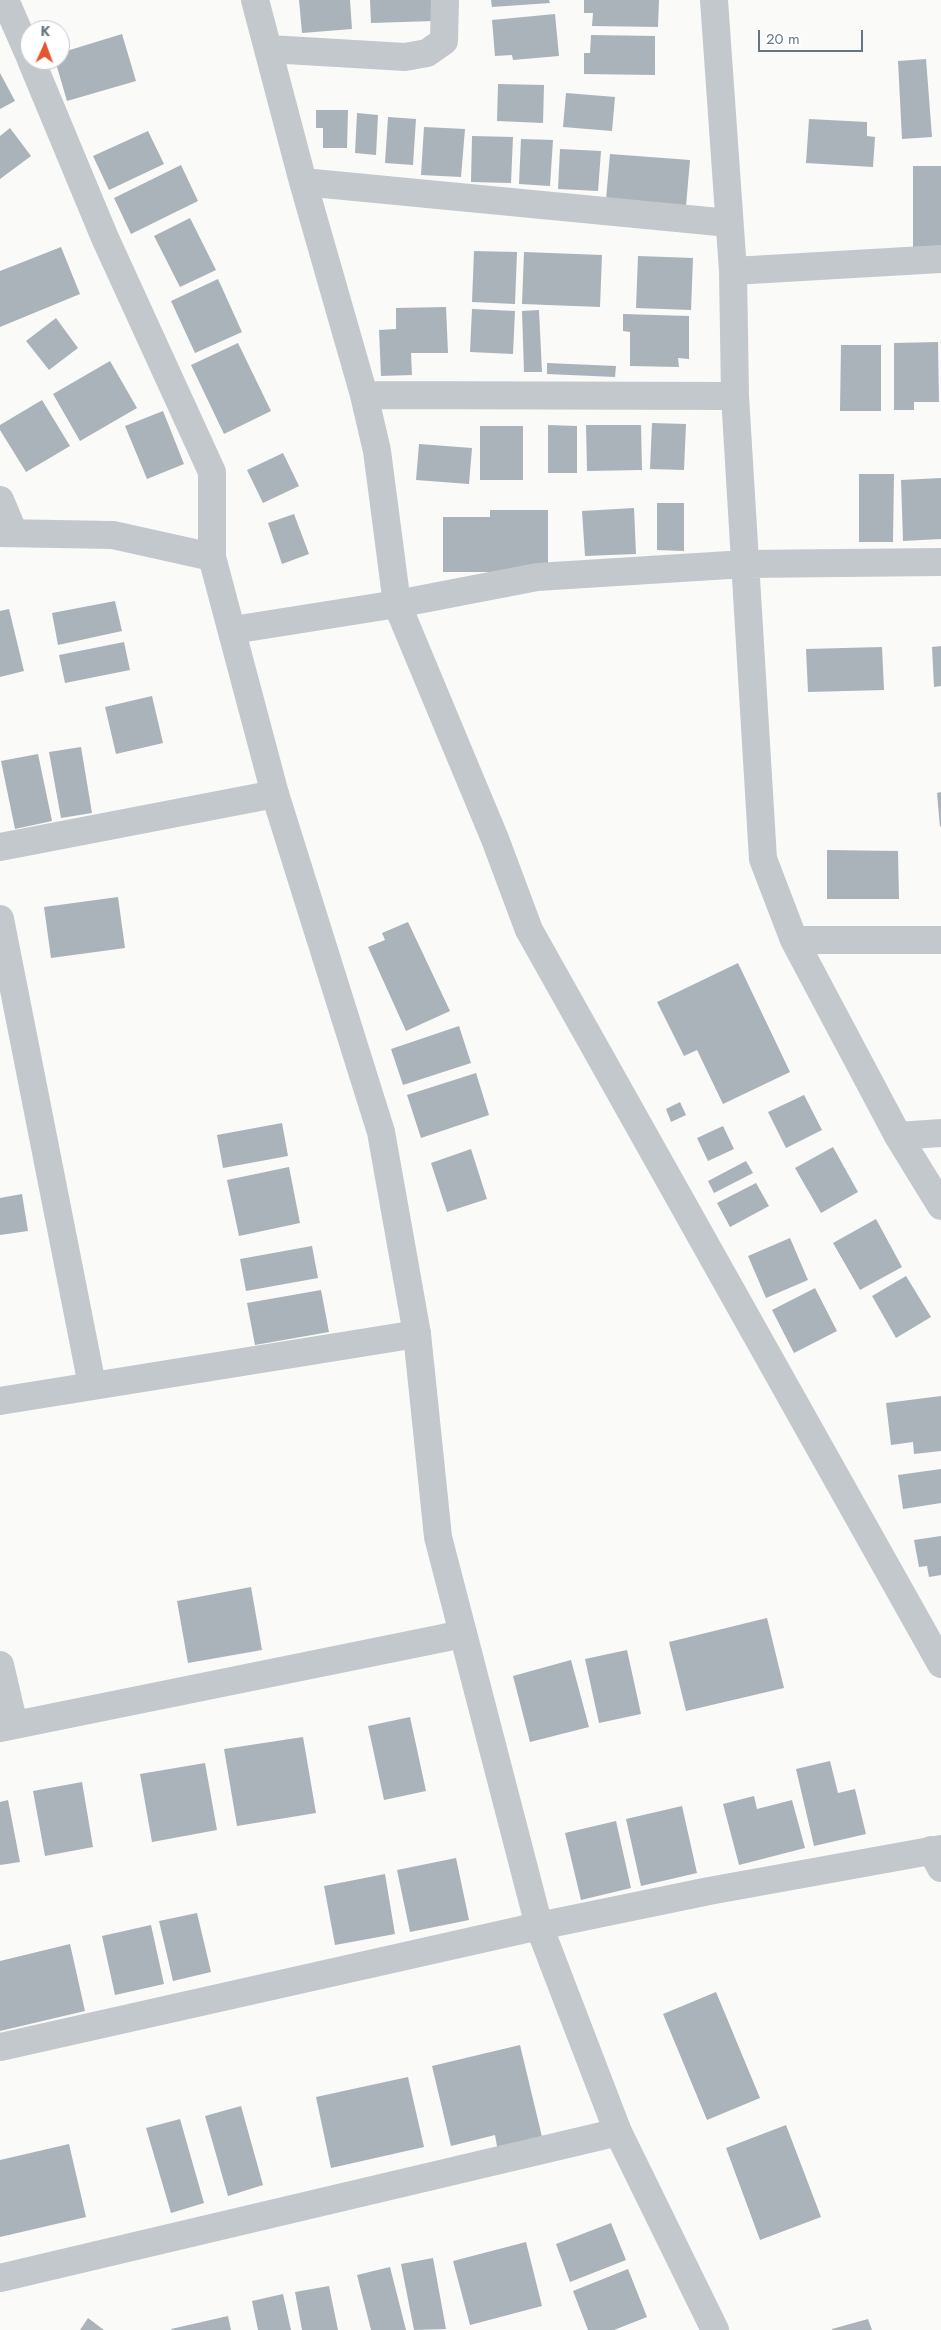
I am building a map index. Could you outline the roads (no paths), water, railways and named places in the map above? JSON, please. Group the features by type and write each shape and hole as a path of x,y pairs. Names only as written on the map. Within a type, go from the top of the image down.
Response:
{"street":[{"path":"5,0 20,33"},
{"path":"255,0 303,182 364,394 377,452 397,604 495,839 529,930 941,1664"},
{"path":"268,49 405,57 427,54 444,41 445,0"},
{"path":"714,0 733,271 735,396 763,859 794,940 898,1136 941,1206"},
{"path":"36,70 105,238 212,472 212,557 233,630 275,794 349,1036 381,1132 418,1334 438,1537 540,1926 618,2132 715,2330"},
{"path":"303,182 729,223"},
{"path":"733,271 941,259"},
{"path":"364,394 735,396"},
{"path":"0,500 7,532 113,535 212,557"},
{"path":"233,630 397,604 537,578 745,564 941,562"},
{"path":"0,846 275,794"},
{"path":"0,919 92,1385"},
{"path":"794,940 941,940"},
{"path":"898,1136 941,1133"},
{"path":"0,1401 418,1334"},
{"path":"0,1666 7,1727 463,1634"},
{"path":"0,2047 540,1926 709,1891 938,1856"},
{"path":"0,2278 618,2132"}]}
